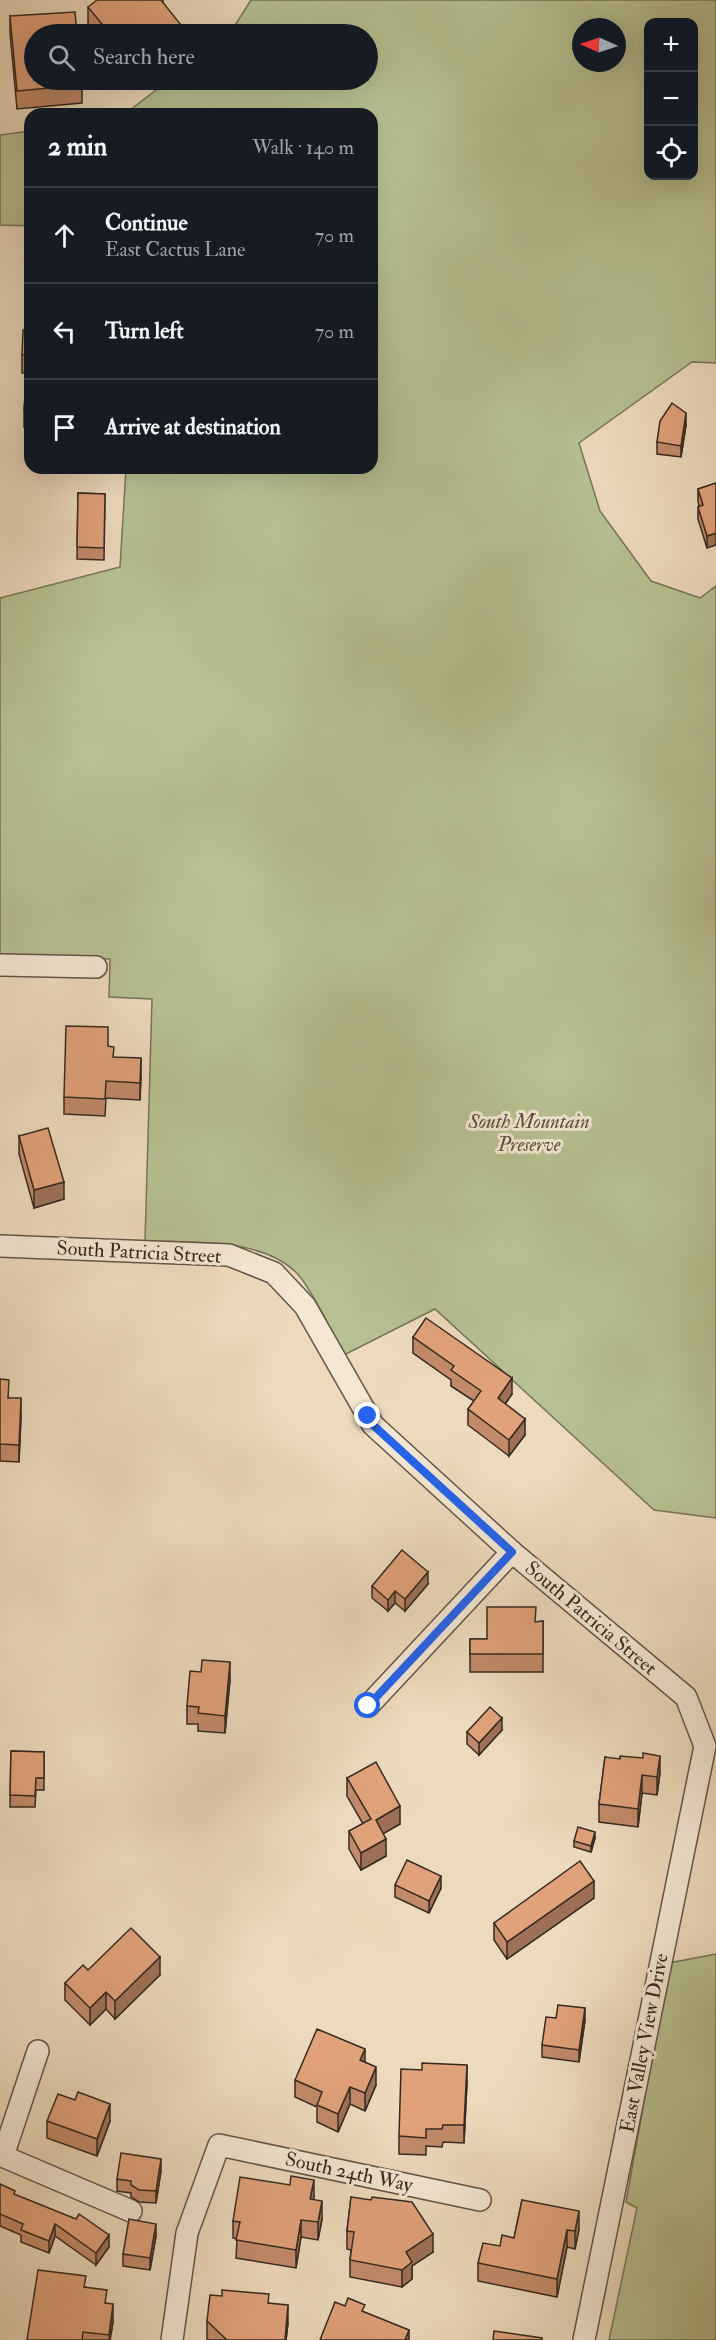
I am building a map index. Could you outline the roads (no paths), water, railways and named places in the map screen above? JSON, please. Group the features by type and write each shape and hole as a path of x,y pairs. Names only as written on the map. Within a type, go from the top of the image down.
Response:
{"street":[{"path":"0,965 96,966"},
{"name":"South Patricia Street","path":"0,1246 229,1255 274,1273 305,1306 373,1425 512,1552 686,1697 705,1746"},
{"path":"368,1706 512,1552"},
{"name":"East Valley View Drive","path":"584,2340 705,1746"},
{"path":"38,2051 1,2156 131,2211"},
{"name":"South 24th Way","path":"172,2340 187,2233 219,2145 480,2200"}],"park label":[{"name":"South Mountain Preserve","path":"529,1132"}]}
